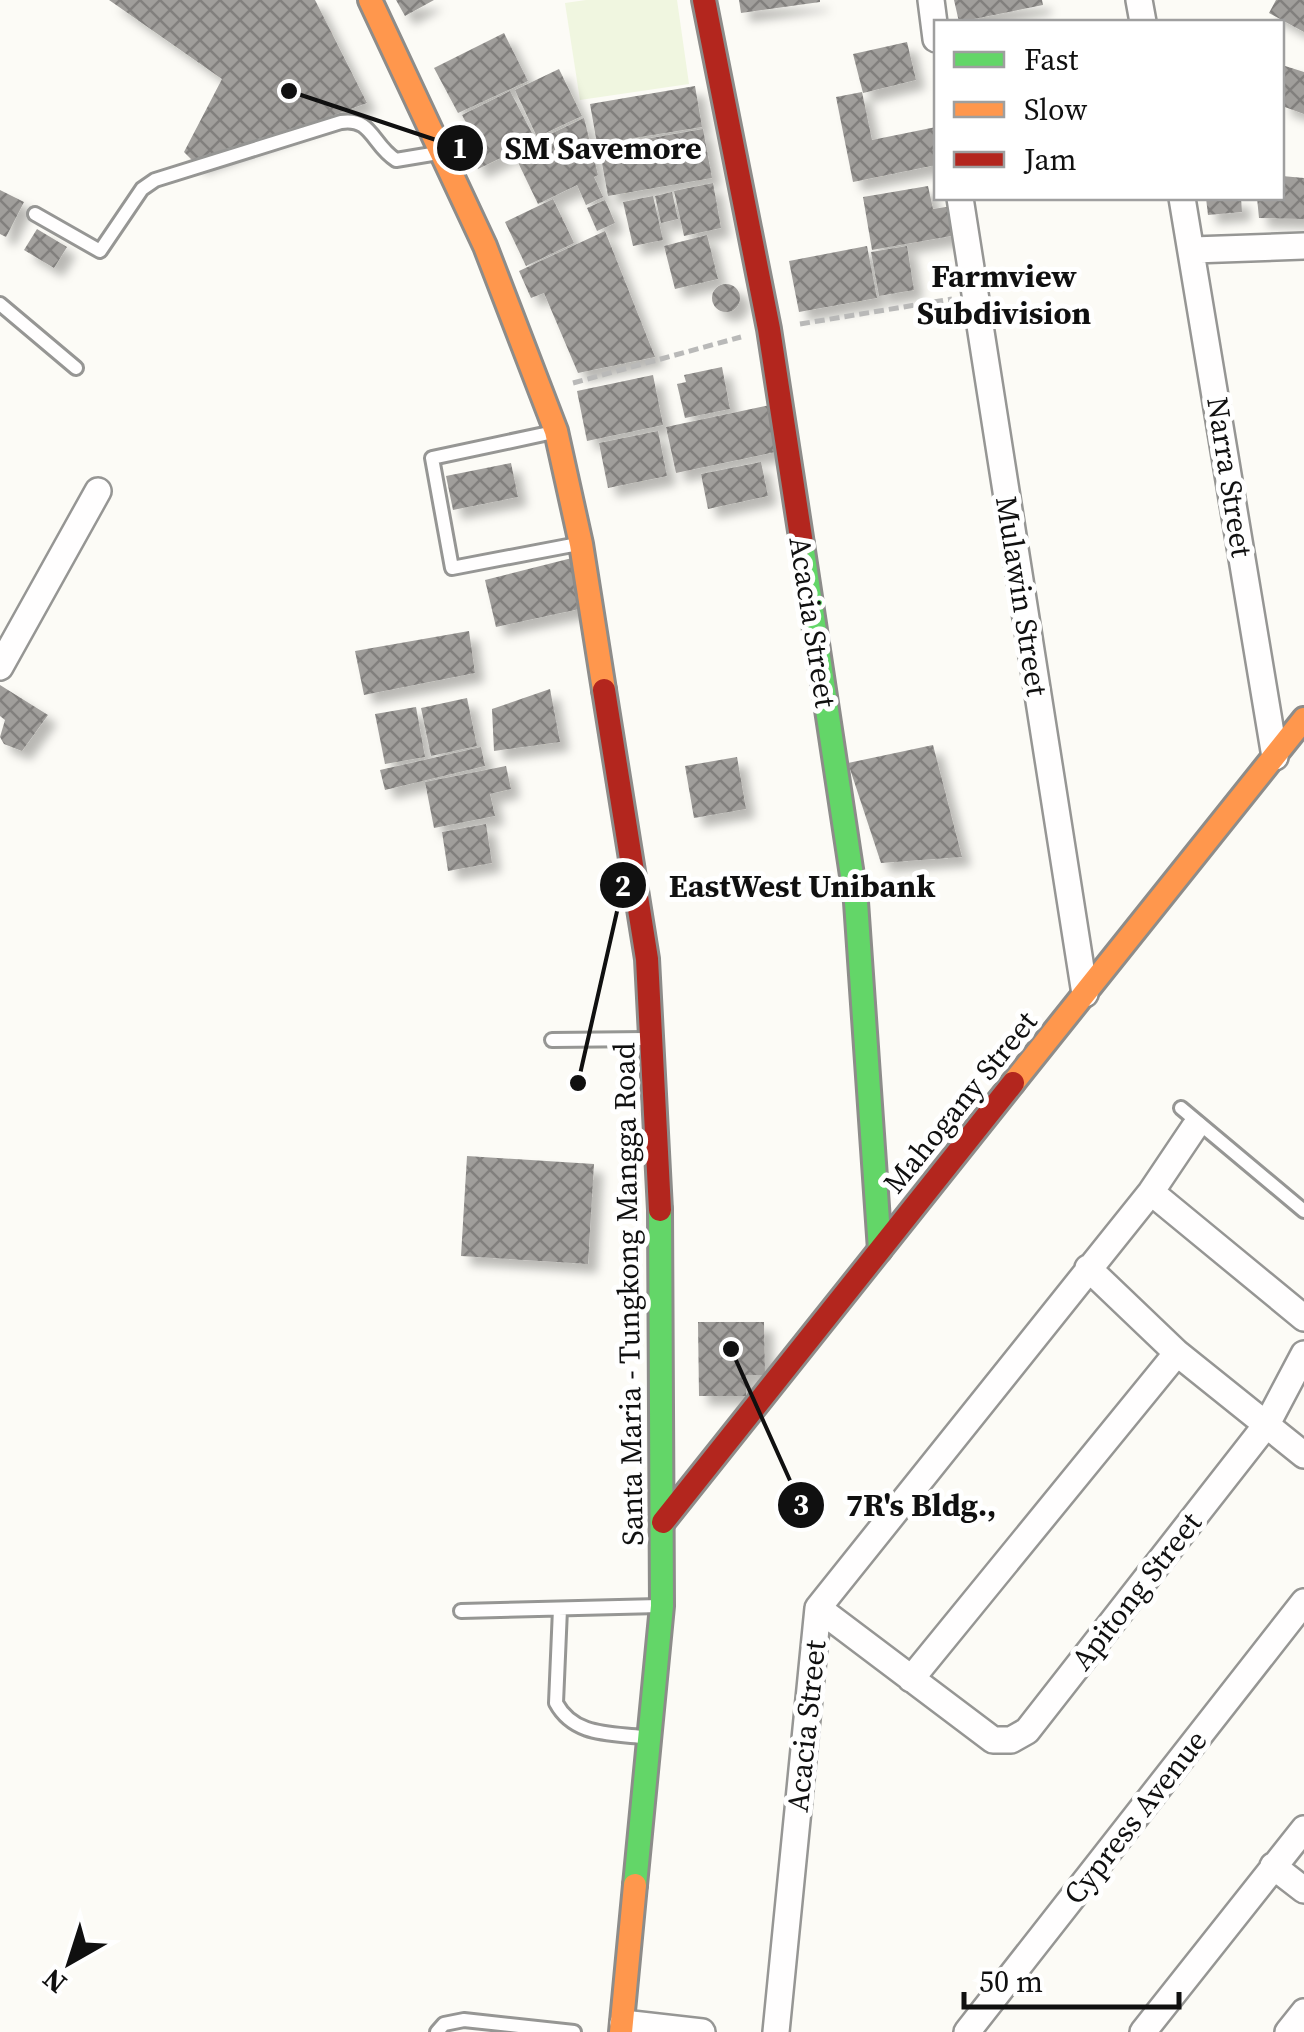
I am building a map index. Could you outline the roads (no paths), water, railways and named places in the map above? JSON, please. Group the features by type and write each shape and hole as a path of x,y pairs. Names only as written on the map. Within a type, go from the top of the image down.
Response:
{"street":[{"name":"Santa Maria - Tungkong Mangga Road","path":"370,0 440,152 543,391 556,431 580,544 648,959 663,1269 662,1606 622,2027"},
{"name":"Acacia Street","path":"704,0 769,329 856,902 880,1250"},
{"path":"930,0 934,27"},
{"name":"Mulawin Street","path":"960,200 1085,994"},
{"name":"Narra Street","path":"1182,200 1275,757"},
{"path":"1193,250 1304,246"},
{"path":"0,667 98,491"},
{"name":"Mahogany Street","path":"664,1522 1304,719"},
{"name":"Acacia Street","path":"776,2032 818,1608 1151,1192 1188,1118"},
{"path":"1151,1192 1304,1318"},
{"path":"1088,1268 1177,1352 1304,1455"},
{"path":"818,1608 911,1679 1177,1352"},
{"name":"Apitong Street","path":"911,1679 993,1740 1011,1740 1027,1731 1267,1424 1304,1354"},
{"name":"Cypress Avenue","path":"967,2032 1304,1602"},
{"path":"1143,2032 1304,1829"},
{"path":"1274,1866 1304,1890"},
{"path":"1288,2032 1304,2012"},
{"path":"622,2027 702,2032"}],"lane":[{"path":"35,214 100,251 142,189 155,180 341,122 356,120 365,124 383,152 396,160 440,152"},
{"path":"0,304 76,368"},
{"path":"556,431 432,458 452,568 580,544"},
{"path":"552,1040 654,1039"},
{"path":"1188,1118 1301,1203"},
{"path":"461,1612 662,1606"},
{"path":"560,1610 556,1703 564,1717 580,1729 652,1738"},
{"path":"438,2032 444,2024 464,2020 574,2032"}],"place":[{"name":"SM Savemore","path":"289,91"},
{"name":"EastWest Unibank","path":"578,1083"},
{"name":"7R's Bldg.,","path":"731,1349"}],"district":[{"name":"Farmview Subdivision","path":"1004,294"}]}
